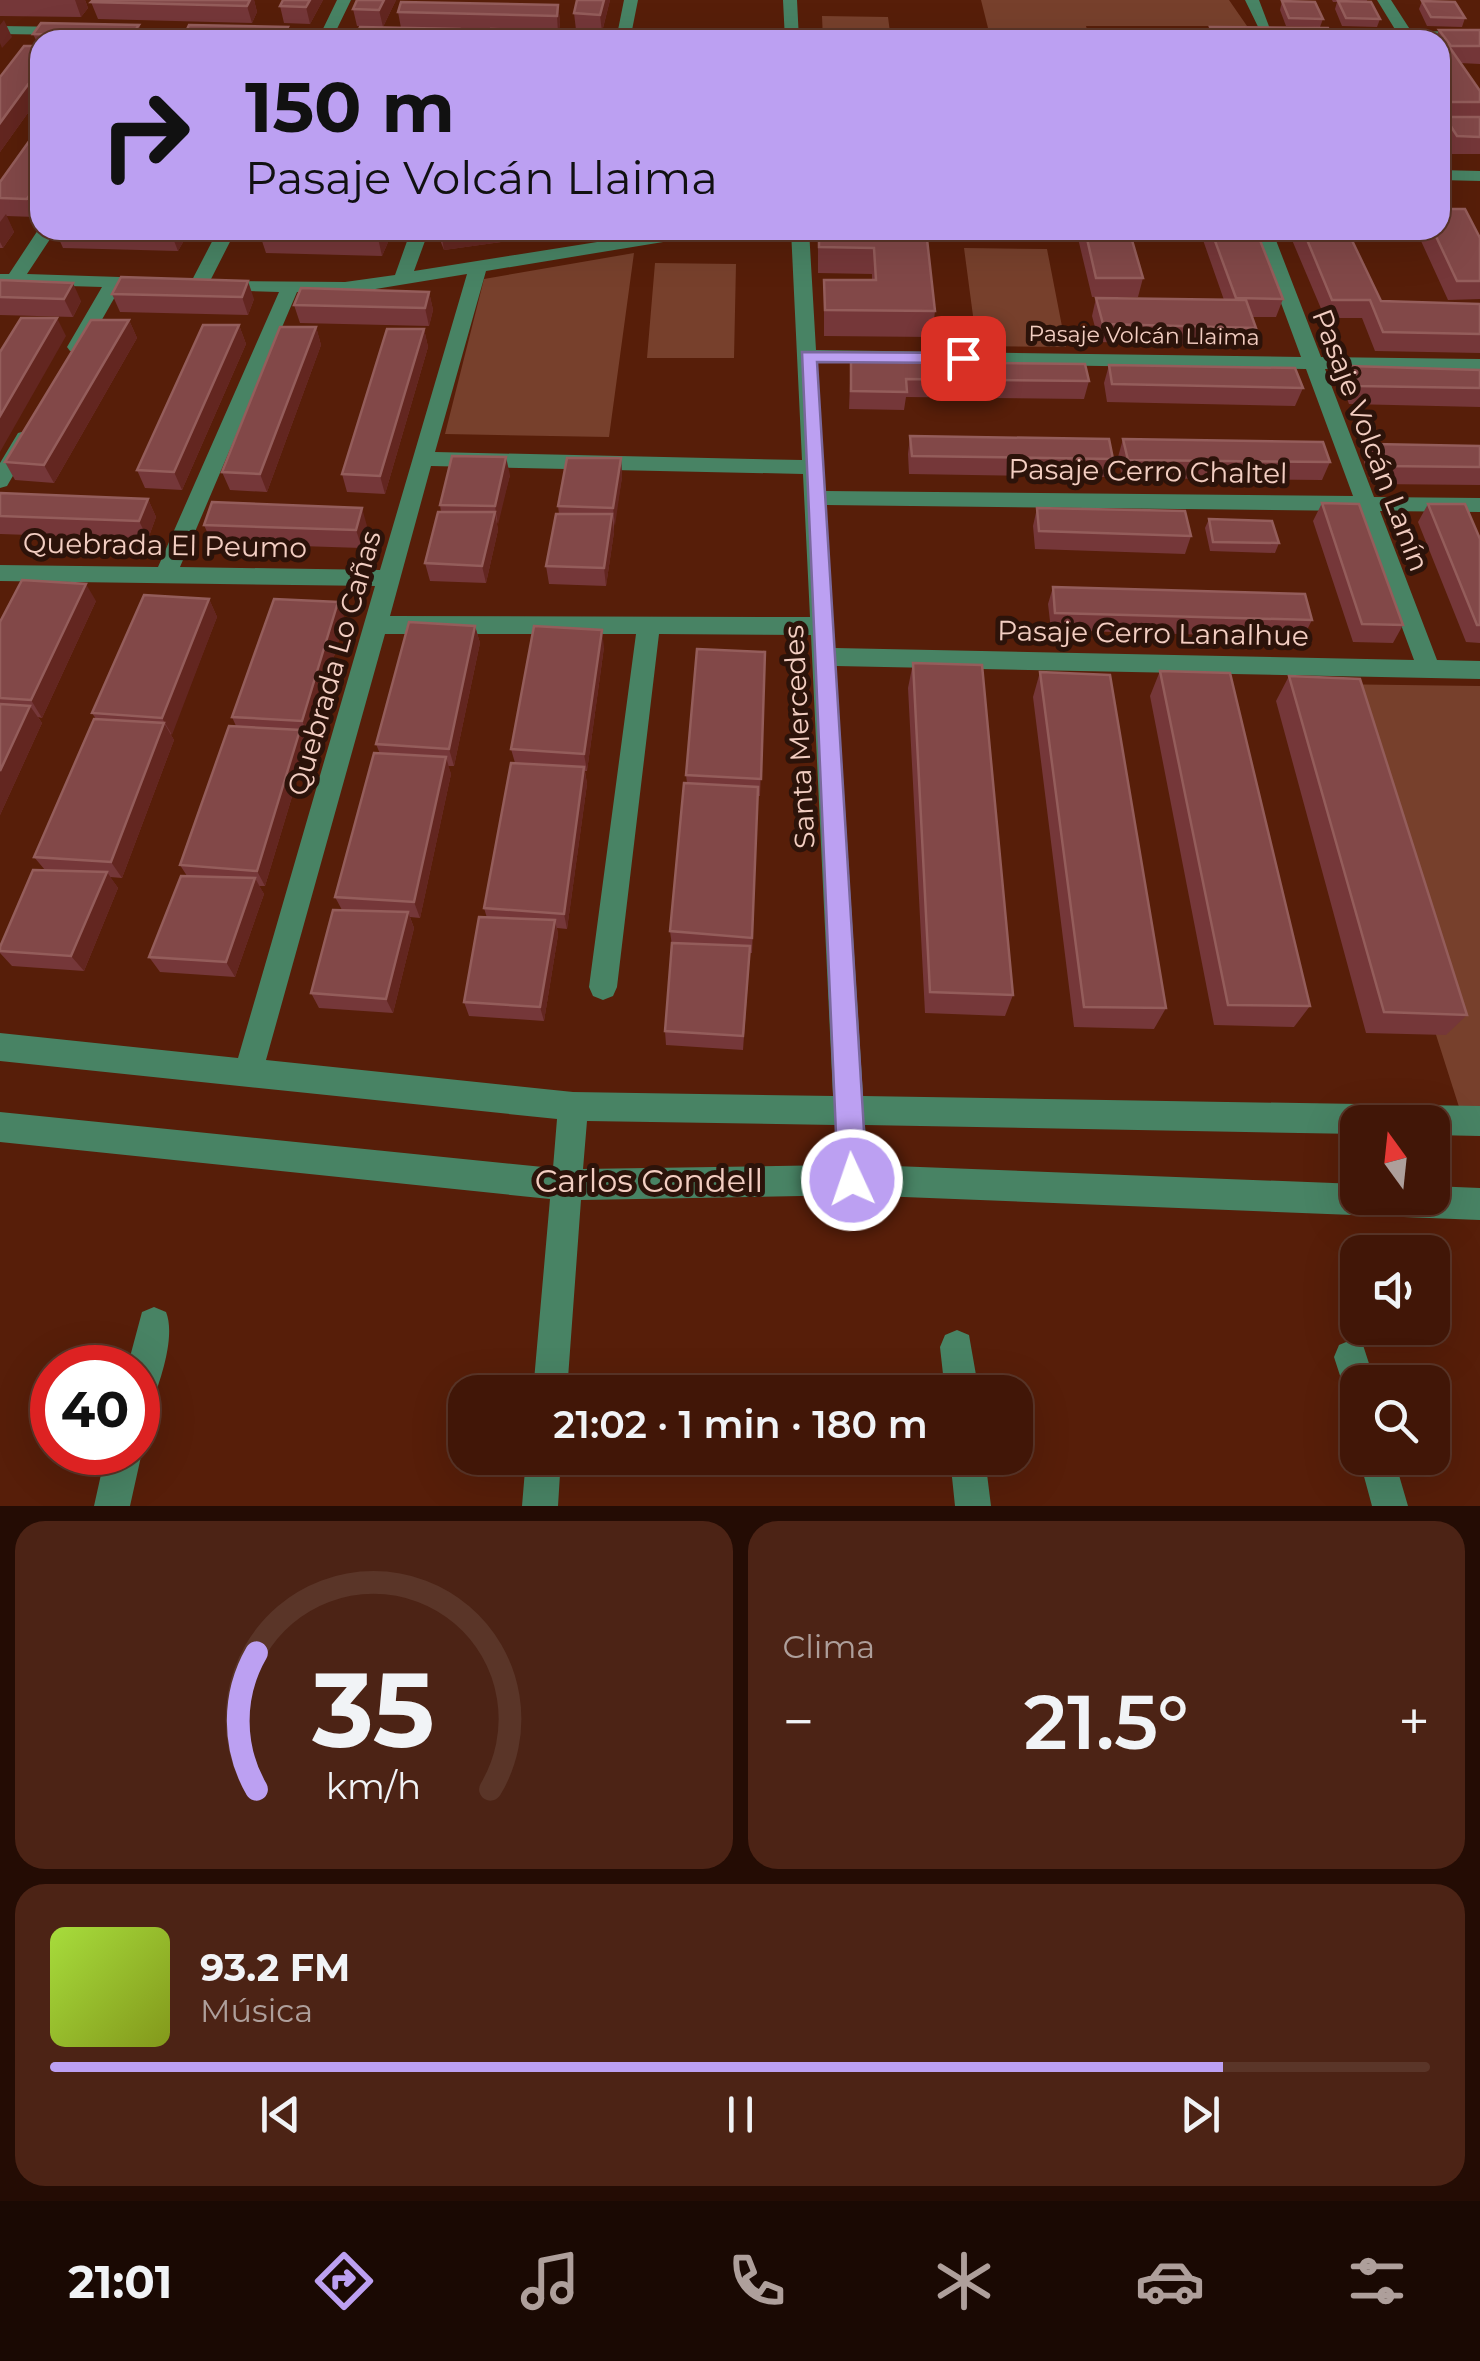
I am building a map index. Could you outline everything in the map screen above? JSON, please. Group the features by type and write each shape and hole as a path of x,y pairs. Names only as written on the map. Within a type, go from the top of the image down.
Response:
{"street":[{"path":"330,30 344,0"},
{"path":"625,30 631,0"},
{"path":"790,0 792,30"},
{"path":"1252,0 1266,30"},
{"path":"1384,0 1403,30"},
{"path":"0,30 30,36"},
{"path":"1450,36 1480,36"},
{"path":"1450,175 1480,176"},
{"path":"7,279 39,240"},
{"path":"182,284 219,240"},
{"path":"402,279 416,240"},
{"path":"589,250 590,240"},
{"path":"7,279 345,288 648,240"},
{"name":"Santa Mercedes","path":"801,240 852,1180"},
{"name":"Pasaje Volcán Lanín","path":"1266,240 1429,668"},
{"name":"Quebrada Lo Cañas","path":"248,1073 477,269"},
{"path":"66,365 114,282"},
{"path":"165,576 290,286"},
{"name":"Pasaje Volcán Llaima","path":"808,356 1480,365"},
{"path":"0,481 38,415"},
{"path":"423,459 814,467"},
{"name":"Pasaje Cerro Chaltel","path":"816,498 1480,505"},
{"name":"Quebrada El Peumo","path":"0,573 389,578"},
{"path":"377,625 822,626"},
{"path":"603,987 649,625"},
{"name":"Pasaje Cerro Lanalhue","path":"824,656 1480,670"},
{"path":"0,1048 573,1106 1480,1122"},
{"path":"551,1375 573,1106"},
{"name":"Carlos Condell","path":"0,1128 566,1185 852,1180 1480,1204"},
{"path":"149,1345 154,1324"},
{"path":"958,1347 960,1375"},
{"path":"112,1506 119,1475"},
{"path":"540,1506 543,1475"},
{"path":"970,1475 973,1506"},
{"path":"1382,1475 1390,1506"}],"shaded area":[{"path":"981,0 1229,0 1247,26 1086,26 1087,30 988,30"},
{"path":"822,16 888,17 890,30 823,30"},
{"path":"964,248 1047,249 1066,347 977,346"},
{"path":"634,253 609,437 445,434 484,279"},
{"path":"655,263 736,264 734,358 647,358"},
{"path":"1324,684 1480,686 1480,1110 1460,1110"}],"building":[{"path":"93,0 250,0 247,6"},
{"path":"283,0 310,0 306,7 280,6"},
{"path":"357,0 384,0 379,10 353,9"},
{"path":"577,0 604,0 600,15 574,13"},
{"path":"1282,1 1315,2 1323,19 1289,18"},
{"path":"1338,1 1371,2 1380,19 1346,18"},
{"path":"1422,1 1455,2 1465,18 1431,17"},
{"path":"401,2 558,5 557,16 398,12"},
{"path":"41,23 139,25 135,30 36,30"},
{"path":"189,25 288,27 286,30 187,30"},
{"path":"360,27 459,29 459,30 359,30"},
{"path":"1210,27 1329,30 1211,30"},
{"path":"1450,30 1480,30 1480,46 1451,46"},
{"path":"24,46 30,46 30,82 0,123 0,77"},
{"path":"1450,48 1480,91 1480,102 1450,102"},
{"path":"1450,117 1480,117 1480,137 1457,136"},
{"path":"30,140 27,199 0,198 0,182"},
{"path":"1450,209 1465,209 1480,238 1480,281 1457,281 1438,240 1450,240"},
{"path":"819,240 927,240 935,311 825,310 824,280 876,280 874,248 819,247"},
{"path":"1087,240 1132,240 1143,278 1096,278"},
{"path":"1215,240 1260,240 1283,299 1236,298"},
{"path":"1307,240 1352,240 1381,301 1480,304 1480,334 1383,332 1370,300 1332,300"},
{"path":"121,277 248,281 242,297 112,294"},
{"path":"0,280 73,283 64,299 0,297"},
{"path":"301,288 429,292 425,308 294,305"},
{"path":"1096,298 1246,300 1256,328 1103,324"},
{"path":"21,318 57,318 0,416 0,352"},
{"path":"91,320 129,320 44,465 5,462"},
{"path":"203,325 239,325 174,472 137,470"},
{"path":"280,327 316,327 260,474 222,472"},
{"path":"387,329 424,329 380,476 342,474"},
{"path":"851,357 898,358 899,362 1085,364 1089,381 906,379 907,392 851,391"},
{"path":"1109,365 1295,368 1303,388 1112,384"},
{"path":"1350,366 1480,370 1480,388 1357,386"},
{"path":"910,436 1109,439 1113,459 912,456"},
{"path":"1123,439 1323,442 1330,462 1128,460"},
{"path":"1373,444 1480,446 1480,467 1381,466"},
{"path":"452,456 506,457 495,506 440,505"},
{"path":"567,458 621,458 613,508 558,506"},
{"path":"0,493 148,499 139,521 0,516"},
{"path":"212,502 362,508 356,530 204,525"},
{"path":"1322,503 1359,504 1403,625 1362,624"},
{"path":"1428,504 1465,504 1480,539 1480,625 1477,625"},
{"path":"1037,508 1185,511 1191,536 1039,531"},
{"path":"438,512 495,512 482,566 425,563"},
{"path":"556,514 612,514 604,568 546,566"},
{"path":"1209,519 1272,521 1279,543 1213,542"},
{"path":"22,580 86,584 31,700 0,698 0,622"},
{"path":"1053,587 1305,594 1312,620 1055,613"},
{"path":"144,595 209,599 162,718 92,713"},
{"path":"274,599 338,602 302,721 232,717"},
{"path":"409,622 475,626 449,749 376,744"},
{"path":"534,626 602,630 584,754 511,749"},
{"path":"697,649 765,652 761,779 686,775"},
{"path":"913,663 982,665 1013,995 930,992"},
{"path":"1160,671 1230,673 1310,1006 1228,1005"},
{"path":"1040,672 1110,675 1166,1008 1084,1007"},
{"path":"1289,676 1360,679 1467,1015 1384,1012"},
{"path":"0,704 30,706 0,771"},
{"path":"94,719 164,723 111,862 34,857"},
{"path":"229,726 300,730 257,871 180,865"},
{"path":"374,753 446,757 414,902 335,897"},
{"path":"511,763 584,767 564,914 484,908"},
{"path":"684,783 758,787 752,938 670,931"},
{"path":"33,870 107,872 71,956 0,951"},
{"path":"181,876 255,878 226,962 149,957"},
{"path":"333,910 408,912 386,999 311,993"},
{"path":"479,917 555,920 540,1007 464,1002"},
{"path":"672,943 750,946 743,1036 665,1031"}],"route":[{"path":"852,1180 808,356 963,358"}]}
